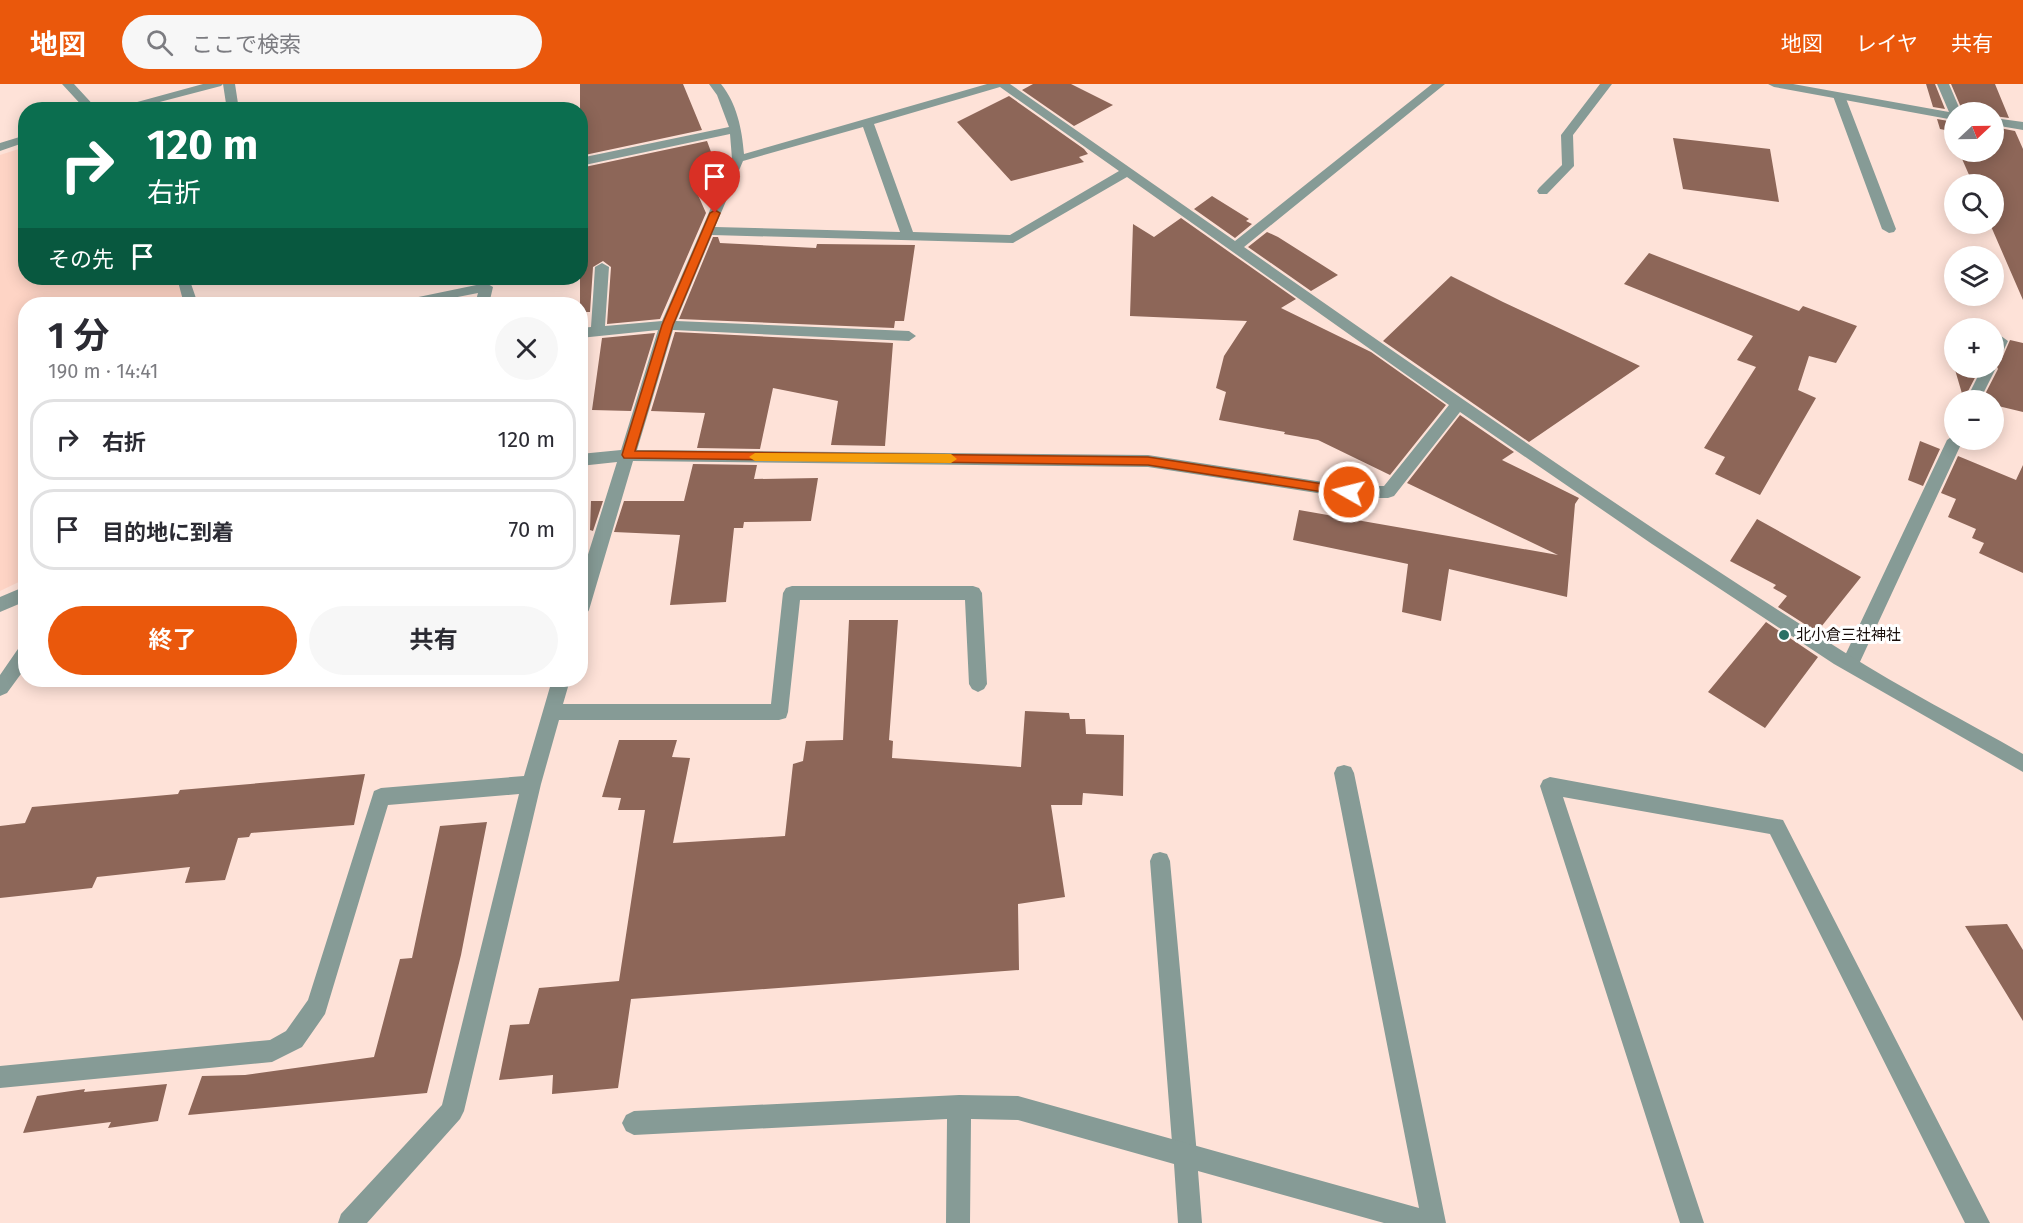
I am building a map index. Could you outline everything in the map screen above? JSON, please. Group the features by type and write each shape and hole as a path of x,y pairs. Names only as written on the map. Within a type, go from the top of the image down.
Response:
{"street":[{"path":"68,84 85,102"},
{"path":"145,102 217,84"},
{"path":"229,84 232,102"},
{"path":"588,584 667,325 738,159 736,129 723,94 715,84"},
{"path":"738,159 1001,84 1458,404 1676,552 1850,664 2023,764"},
{"path":"1235,248 1438,84"},
{"path":"1543,191 1568,166 1567,135 1606,84"},
{"path":"1774,84 1944,112"},
{"path":"1943,84 1950,102"},
{"path":"1839,96 1889,230"},
{"path":"868,123 908,236"},
{"path":"2004,123 2023,126"},
{"path":"588,160 736,129"},
{"path":"0,147 18,141"},
{"path":"707,231 1013,239 1126,172"},
{"path":"598,332 602,267"},
{"path":"431,297 477,285"},
{"path":"588,333 667,325 909,336"},
{"path":"588,459 628,455 1148,461 1349,492 1388,492 1458,404"},
{"path":"1850,664 1950,450"},
{"path":"553,712 779,712 792,593 973,593 978,684"},
{"path":"0,605 18,597"},
{"path":"0,688 18,674"},
{"path":"350,1223 452,1111 531,784 559,687"},
{"path":"1344,773 1434,1223"},
{"path":"0,1077 272,1051 294,1039 317,1006 381,797 531,784"},
{"path":"1692,1223 1550,786 1776,826 1978,1223"},
{"path":"1160,861 1190,1223"},
{"path":"958,1223 960,1107"},
{"path":"634,1123 960,1107 1018,1108 1428,1223"}],"shaded area":[{"path":"18,149 18,285 179,285 182,294 182,297 18,297 18,582 0,591 0,155"}],"building":[{"path":"580,84 683,84 702,130 588,154 588,102 580,102"},
{"path":"1033,84 1071,84 1113,105 1074,126 1022,90"},
{"path":"1926,84 1935,84 1944,109 1933,107"},
{"path":"1951,84 1995,84 2002,102 1959,102"},
{"path":"1009,96 1084,149 1088,154 1079,157 1084,162 1011,181 957,122"},
{"path":"2004,106 2009,118 2004,117"},
{"path":"1937,119 1944,120 1944,130 1940,129"},
{"path":"2004,129 2015,131 2023,149 2023,300 2004,256 2004,246 2000,246 1994,234 2004,234 2004,174 1969,174 1963,162 2004,162"},
{"path":"1673,138 1770,149 1779,202 1683,189"},
{"path":"707,141 714,160 707,161 716,181 694,186 706,213 660,319 607,324 611,267 603,261 593,267 590,312 588,312 588,297 580,297 580,285 588,285 588,166"},
{"path":"1212,196 1249,219 1246,221 1252,224 1235,238 1194,209"},
{"path":"1181,218 1296,299 1281,308 1371,352 1446,405 1390,475 1318,440 1219,420 1226,392 1216,388 1224,356 1247,321 1130,316 1133,224 1154,237"},
{"path":"1267,232 1338,275 1311,291 1248,247"},
{"path":"713,237 718,237 720,243 816,248 817,244 915,245 904,321 895,321 894,328 679,319"},
{"path":"1649,253 1799,311 1803,306 1857,326 1836,363 1809,356 1798,390 1816,398 1760,495 1715,474 1725,457 1704,448 1756,367 1737,360 1753,336 1624,284"},
{"path":"1451,276 1640,366 1529,442 1383,341"},
{"path":"675,332 893,343 885,446 831,445 838,401 773,388 760,449 697,448 705,413 651,411"},
{"path":"655,333 631,411 592,410 602,338"},
{"path":"2010,340 2023,343 2023,412 2004,407 2004,390 1987,390 1993,378 2004,378 2004,354"},
{"path":"1957,378 1975,378 1969,390 1961,390"},
{"path":"1460,415 1514,452 1502,460 1579,498 1575,504 1567,597 1449,569 1441,621 1402,612 1408,564 1293,540 1299,510 1558,555 1407,483"},
{"path":"1920,441 1940,449 1923,486 1908,480"},
{"path":"1958,456 2016,480 2023,465 2023,573 1979,553 1984,543 1972,538 1976,529 1948,517 1956,499 1941,493"},
{"path":"693,464 757,465 754,479 818,478 811,521 744,522 743,528 734,528 726,602 670,605 680,535 614,532 624,501 684,501"},
{"path":"591,501 603,501 593,531 590,530"},
{"path":"1757,519 1861,577 1817,632 1778,607 1787,596 1773,588 1776,585 1730,561"},
{"path":"849,620 898,620 889,740 893,741 892,758 1021,767 1025,711 1069,713 1070,719 1085,719 1086,734 1124,735 1123,796 1083,793 1082,805 1051,805 1065,897 1018,904 1019,970 631,999 618,1088 552,1094 553,1075 499,1080 510,1025 529,1024 539,988 619,981 645,810 618,810 621,798 602,797 619,740 677,740 672,757 690,758 673,843 785,836 793,764 803,761 806,741 843,740"},
{"path":"1766,622 1818,657 1765,728 1708,692"},
{"path":"365,774 354,825 251,833 249,837 238,838 225,880 185,883 190,867 97,877 92,888 0,898 0,826 25,823 32,807 178,794 180,790"},
{"path":"487,822 461,955 427,1093 188,1115 202,1076 245,1075 374,1057 400,959 412,958 440,826"},
{"path":"2007,924 2023,950 2023,1021 1965,926"},
{"path":"167,1084 158,1121 108,1128 111,1122 23,1133 37,1096 85,1089 84,1092"}],"slow traffic":[{"path":"755,457 951,459"}],"place":[{"name":"北小倉三社神社","path":"1784,635"}],"route":[{"path":"715,213 667,325 628,455 1148,461 1349,492"}]}
